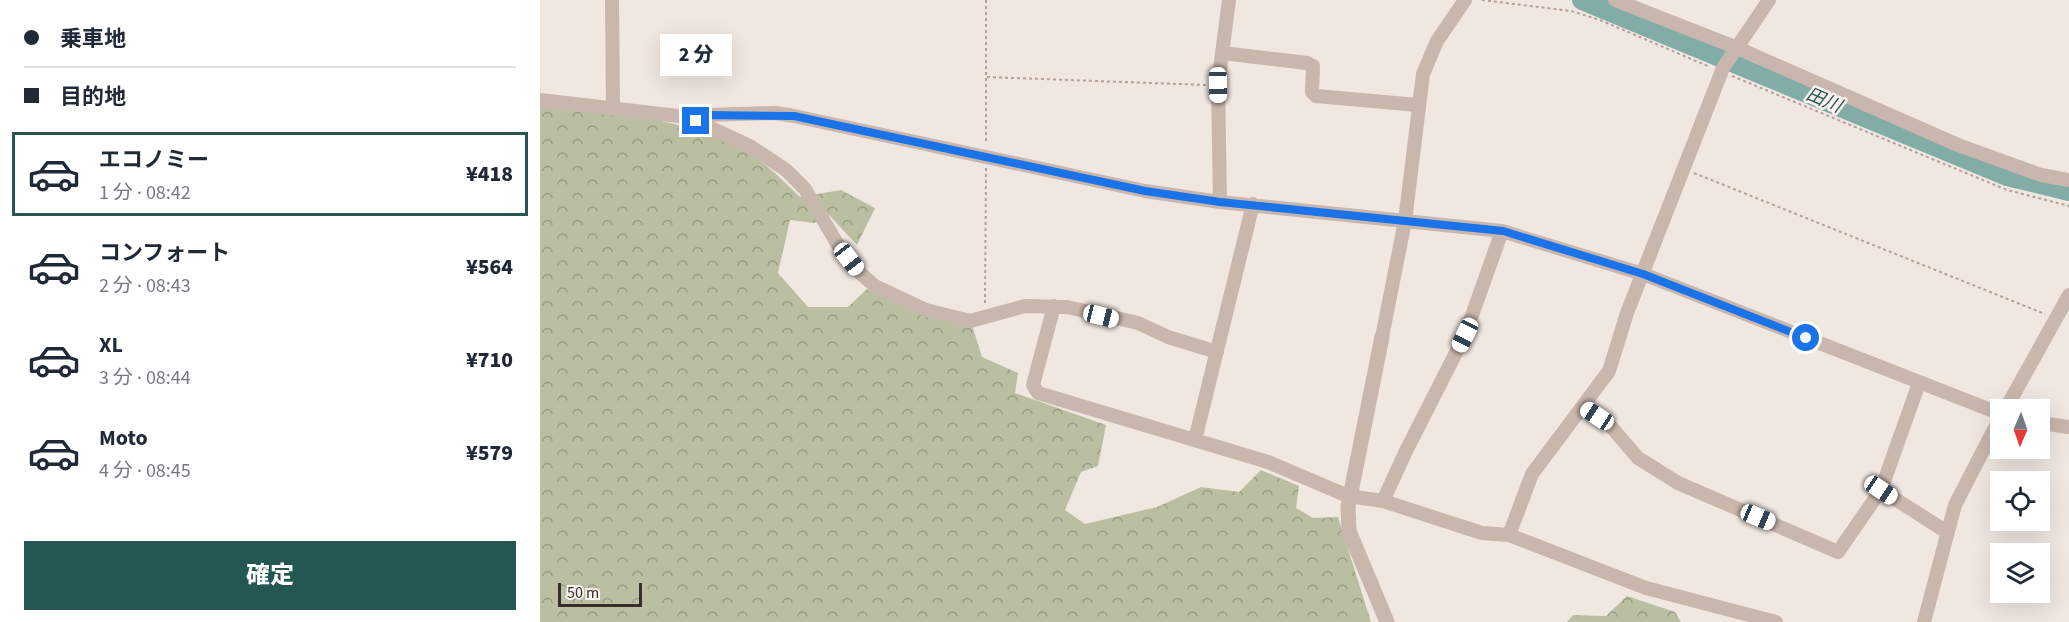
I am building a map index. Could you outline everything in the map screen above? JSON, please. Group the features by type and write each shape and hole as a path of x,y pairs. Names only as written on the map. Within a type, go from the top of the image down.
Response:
{"street":[{"path":"612,0 612,109"},
{"path":"1220,202 1218,85 1229,0"},
{"path":"1386,622 1349,531 1348,496 1405,221 1423,74 1429,57 1465,0"},
{"path":"1615,0 1959,145 2041,175 2069,180"},
{"path":"1509,535 1532,474 1609,371 1643,274 1723,70 1769,0"},
{"path":"1222,53 1307,63 1313,66 1312,92 1316,96 1418,105"},
{"path":"540,100 696,121 750,146 786,170 805,189 838,245 861,274 875,286 926,310 970,321 1025,306 1054,306 1138,323 1168,337 1217,352"},
{"path":"696,121 705,115 794,116 1145,191 1220,202 1503,231 1643,274 1990,411"},
{"path":"1195,440 1253,204"},
{"path":"1383,501 1465,335 1503,231"},
{"path":"2011,399 2069,295"},
{"path":"1054,306 1033,385 1038,393 1268,462 1348,496 1383,501 1452,525 1509,535 1646,588 1776,622"},
{"path":"1582,407 1607,422 1638,458 1678,483 1838,552 1881,490 1919,383"},
{"path":"2050,424 2069,427"},
{"path":"1924,622 1954,505 1990,436"},
{"path":"1881,490 1947,532"}],"path":[{"path":"1482,0 1571,11 1600,20 2007,190 2069,206"},
{"path":"986,77 1218,85"},
{"path":"1683,169 2056,317"}],"green space":[{"path":"540,104 640,117 690,128 737,146 754,156 800,197 841,190 875,208 857,245 829,215 814,223 790,220 778,273 808,307 848,307 867,289 918,311 971,322 982,357 1018,373 1015,393 1106,425 1098,466 1081,472 1065,510 1085,524 1157,507 1201,487 1239,492 1261,470 1299,486 1296,508 1313,518 1338,517 1371,622 540,622"},
{"path":"1627,596 1675,612 1681,622 1567,622 1573,615 1606,616"}],"waterway":[{"name":"田川","path":"1582,0 2007,176 2069,191"}],"route":[{"path":"696,121 705,115 776,113 986,155 1145,191 1220,202 1503,231 1643,274 1806,338"}]}
